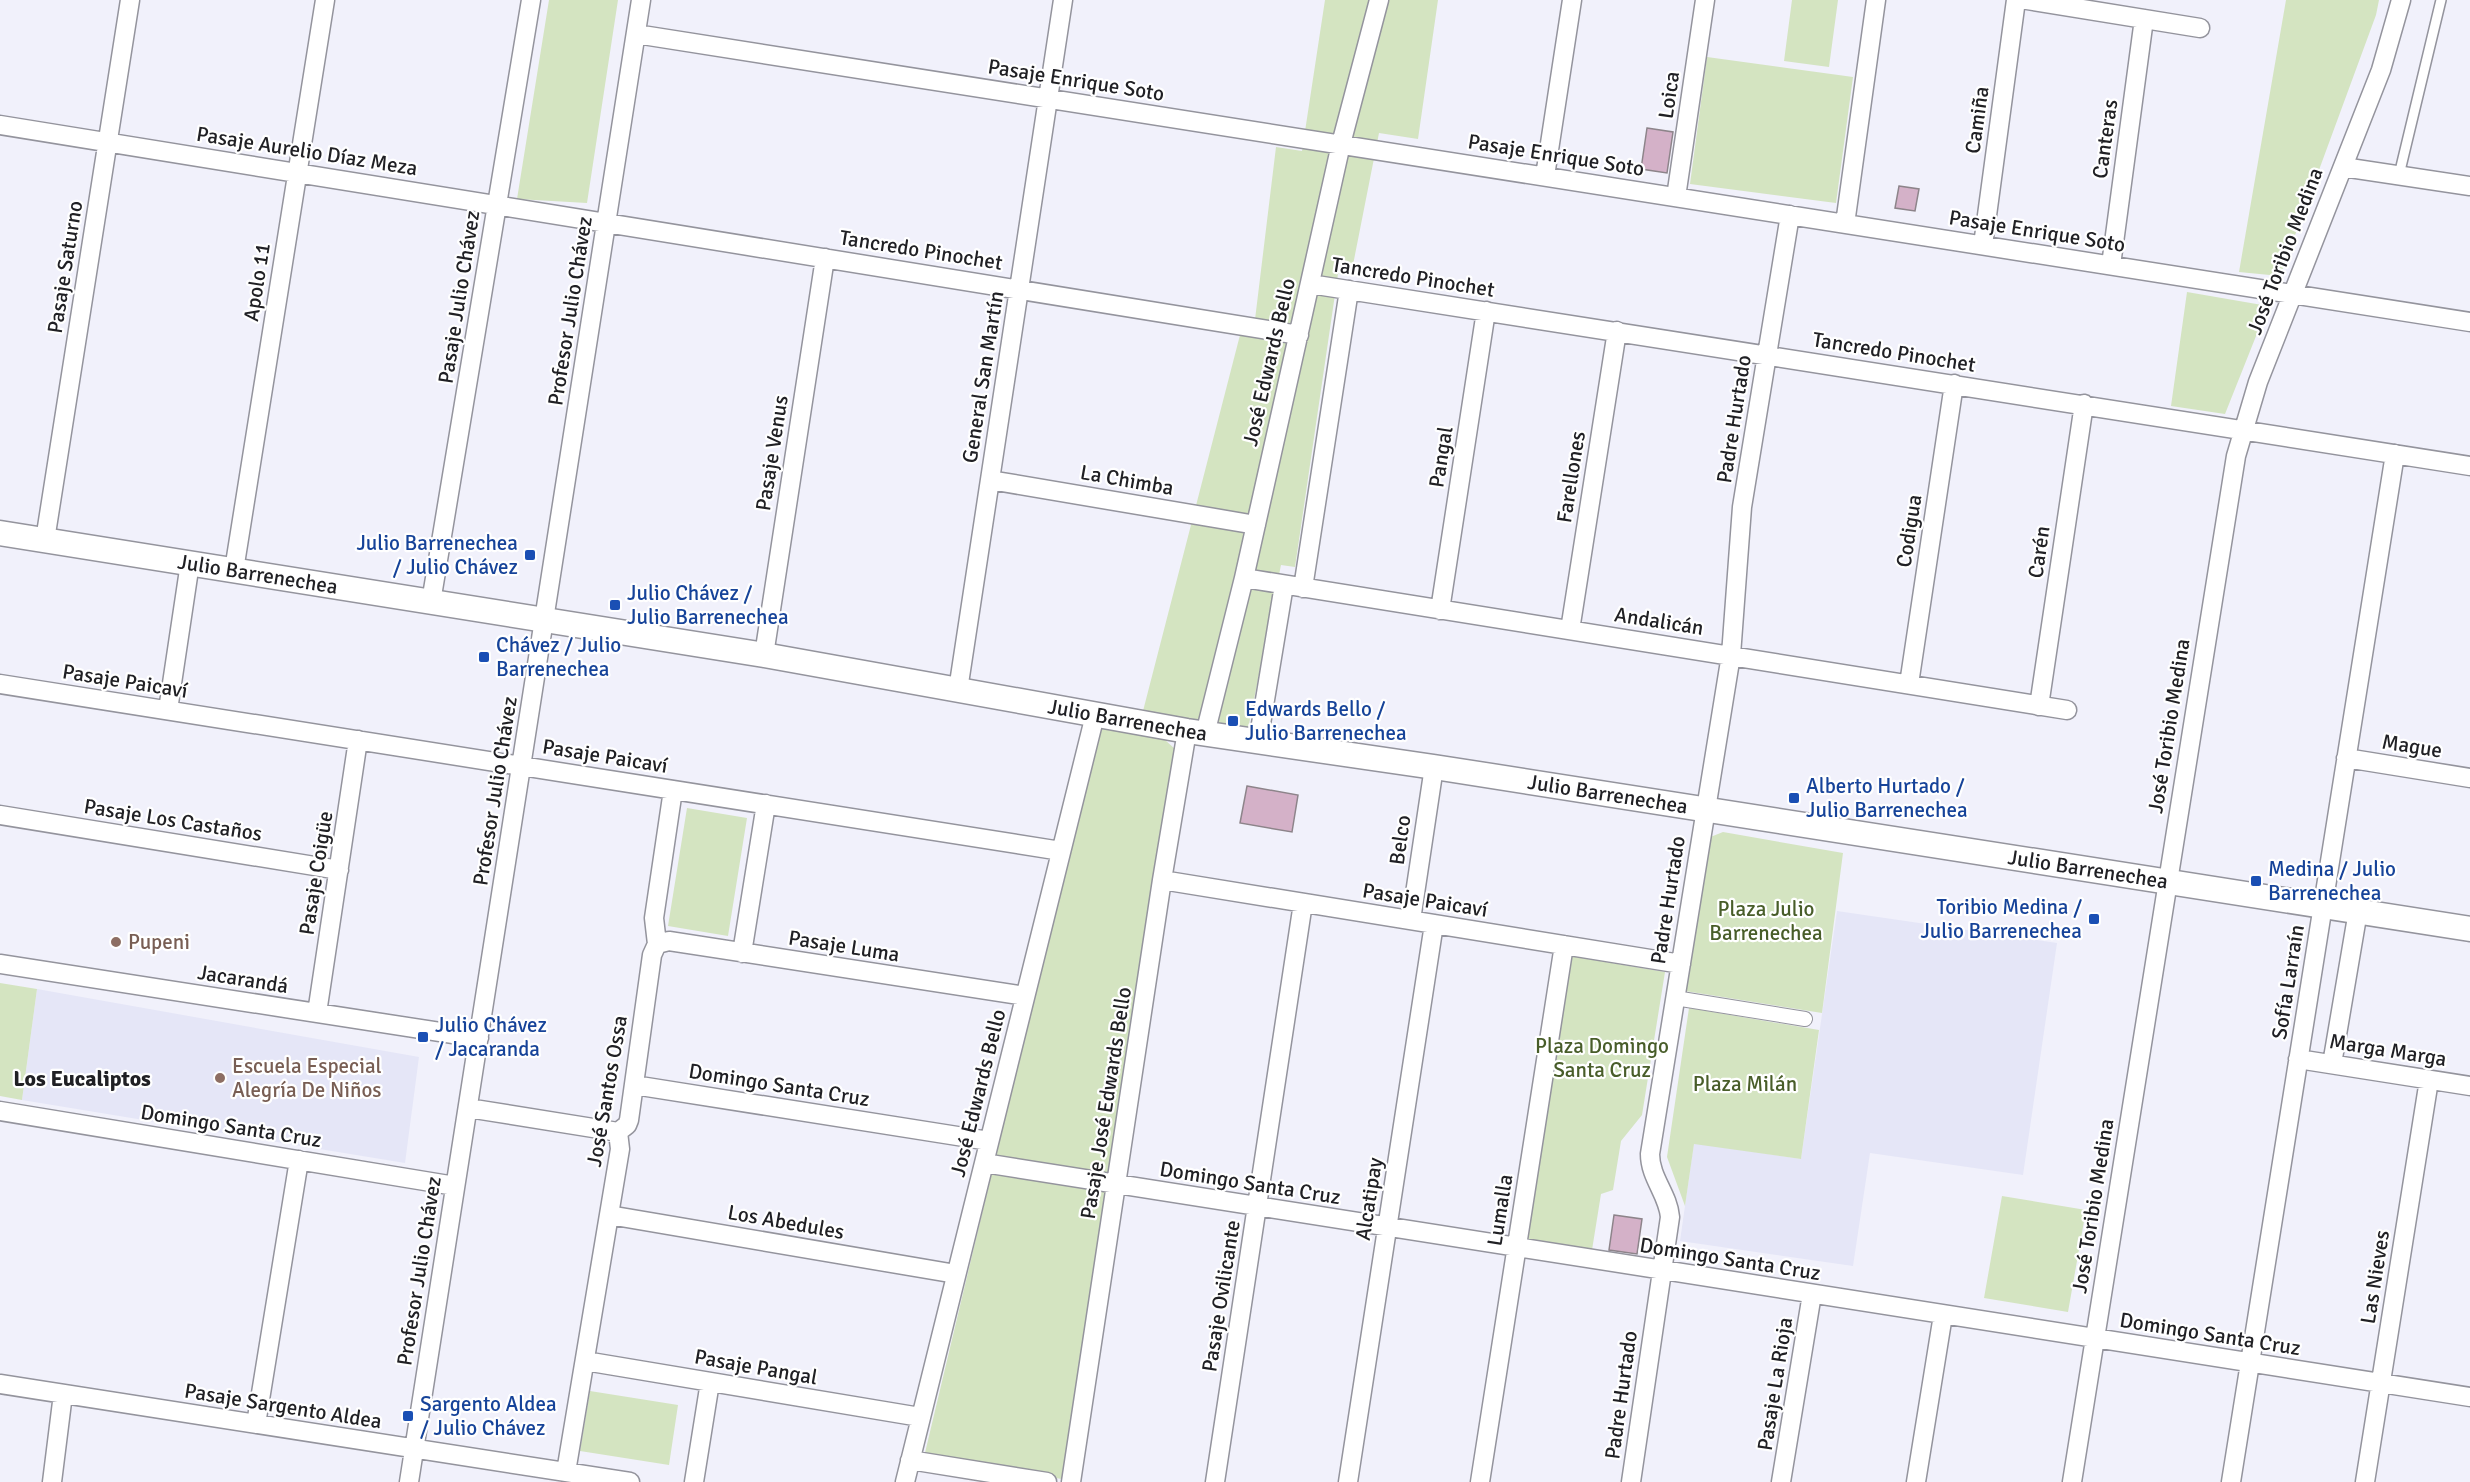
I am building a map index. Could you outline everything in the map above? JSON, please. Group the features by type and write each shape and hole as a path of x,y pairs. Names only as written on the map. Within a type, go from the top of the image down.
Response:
{"street":[{"name":"Pasaje Saturno","path":"45,540 130,0"},
{"name":"Apolo 11","path":"234,570 325,0"},
{"name":"Pasaje Julio Chávez","path":"431,602 531,0"},
{"name":"Profesor Julio Chávez","path":"409,1482 641,0"},
{"name":"General San Martín","path":"958,690 1063,0"},
{"name":"José Edwards Bello","path":"1196,732 1244,578 1341,144 1378,0"},
{"path":"1545,176 1572,0"},
{"name":"Loica","path":"1676,197 1705,0"},
{"path":"1845,224 1876,0"},
{"name":"Camiña","path":"1983,245 2016,0"},
{"path":"2027,0 2200,28"},
{"name":"José Toribio Medina","path":"2072,1482 2231,483 2242,429 2381,70 2401,0"},
{"name":"Canteras","path":"2111,265 2144,19"},
{"name":"Pasaje Enrique Soto","path":"636,34 2470,322"},
{"name":"Pasaje Aurelio Díaz Meza","path":"0,125 606,222"},
{"path":"2343,167 2470,186"},
{"name":"Padre Hurtado","path":"1631,1482 1670,1209 1653,1175 1650,1154 1731,655 1742,507 1790,215"},
{"name":"Tancredo Pinochet","path":"606,222 1299,335"},
{"name":"Pasaje Venus","path":"764,655 825,258"},
{"name":"Tancredo Pinochet","path":"1310,284 2470,466"},
{"path":"1303,588 1349,290"},
{"name":"Pangal","path":"1440,610 1486,311"},
{"name":"Farellones","path":"1570,630 1617,331"},
{"name":"Codigua","path":"1909,684 1954,384"},
{"name":"Carén","path":"2040,706 2084,405"},
{"name":"Sofía Larraín","path":"2231,1482 2395,454"},
{"name":"La Chimba","path":"990,480 1256,525"},
{"name":"Julio Barrenechea","path":"0,533 764,655 1258,742 2167,880 2470,929"},
{"path":"168,710 190,563"},
{"name":"Andalicán","path":"1244,578 2067,710"},
{"path":"1258,742 1284,585"},
{"name":"Pasaje Paicaví","path":"0,684 1061,851"},
{"name":"José Edwards Bello","path":"904,1482 1095,715"},
{"name":"Pasaje José Edwards Bello","path":"1071,1482 1162,880 1196,732"},
{"name":"Pasaje Coigüe","path":"318,1013 358,740"},
{"name":"Mague","path":"2346,758 2470,778"},
{"name":"Belco","path":"1411,920 1434,767"},
{"name":"José Santos Ossa","path":"566,1472 620,1149 618,1132 627,1125 652,955 657,944 654,918 673,790"},
{"path":"742,953 766,804"},
{"name":"Pasaje Los Castaños","path":"0,815 339,870"},
{"name":"Pasaje Paicaví","path":"1162,880 1681,964"},
{"name":"Pasaje Ovilicante","path":"1215,1482 1303,903"},
{"path":"2332,1064 2358,911"},
{"name":"Alcatipay","path":"1348,1482 1434,924"},
{"name":"Pasaje Luma","path":"657,944 669,941 1025,996"},
{"name":"Lumalla","path":"1480,1482 1564,945"},
{"name":"Jacarandá","path":"0,964 479,1038"},
{"path":"1676,998 1805,1019"},
{"name":"Marga Marga","path":"2298,1059 2470,1086"},
{"name":"Las Nieves","path":"2365,1482 2429,1080"},
{"name":"Domingo Santa Cruz","path":"634,1085 989,1141"},
{"path":"468,1108 618,1132"},
{"name":"Domingo Santa Cruz","path":"0,1111 455,1186"},
{"path":"256,1424 299,1160"},
{"name":"Domingo Santa Cruz","path":"984,1163 1661,1272 2470,1397"},
{"name":"Los Abedules","path":"609,1215 956,1274"},
{"name":"Pasaje La Rioja","path":"1781,1482 1812,1294"},
{"path":"1916,1482 1943,1315"},
{"name":"Pasaje Pangal","path":"585,1361 920,1417"},
{"path":"694,1482 710,1382"},
{"name":"Pasaje Sargento Aldea","path":"0,1384 630,1482"},
{"path":"51,1482 63,1394"},
{"path":"910,1460 976,1477 1047,1482"}],"lane":[{"path":"2399,176 2441,0"}],"shaded area":[{"path":"1837,911 2057,943 2023,1175 1870,1153 1853,1266 1680,1241 1694,1143 1801,1159"},
{"name":"Escuela Especial Alegría De Niños","path":"37,989 419,1057 405,1163 22,1100"}],"green space":[{"path":"549,0 618,0 587,203 517,199"},
{"path":"1325,0 1438,0 1418,139 1379,133 1351,275 1338,274 1295,567 1281,565 1248,729 1143,711 1240,335 1253,336 1276,147 1302,151"},
{"path":"1792,0 1838,0 1829,67 1784,61"},
{"path":"2286,0 2379,0 2376,15 2280,276 2239,272"},
{"path":"1707,57 1853,77 1836,203 1690,184"},
{"path":"2187,292 2268,306 2225,414 2171,406"},
{"path":"1098,727 1165,740 1175,749 1068,1480 924,1457"},
{"path":"687,808 747,818 728,936 668,926"},
{"name":"Plaza Julio Barrenechea","path":"1723,832 1843,853 1822,1013 1685,991 1708,838"},
{"name":"Plaza Domingo Santa Cruz","path":"1570,956 1665,972 1642,1115 1621,1141 1613,1190 1601,1194 1592,1250 1523,1240"},
{"path":"0,983 37,989 22,1100 0,1096"},
{"name":"Plaza Milán","path":"1689,1008 1819,1030 1801,1159 1694,1144 1685,1206 1667,1157"},
{"path":"2002,1196 2086,1210 2068,1312 1984,1298"},
{"path":"590,1391 678,1405 669,1465 580,1451"}],"building":[{"path":"1647,128 1673,132 1667,173 1641,169"},
{"path":"1899,186 1919,189 1915,211 1895,208"},
{"path":"1247,786 1298,795 1292,832 1240,823"},
{"path":"1614,1215 1642,1219 1637,1254 1609,1250"}],"place":[{"name":"Julio Barrenechea / Julio Chávez","path":"530,555"},
{"name":"Julio Chávez / Julio Barrenechea","path":"615,605"},
{"name":"Chávez / Julio Barrenechea","path":"484,657"},
{"name":"Edwards Bello / Julio Barrenechea","path":"1233,721"},
{"name":"Alberto Hurtado / Julio Barrenechea","path":"1794,798"},
{"name":"Medina / Julio Barrenechea","path":"2256,881"},
{"name":"Toribio Medina / Julio Barrenechea","path":"2094,919"},
{"name":"Pupeni","path":"116,942"},
{"name":"Julio Chávez / Jacaranda","path":"423,1037"},
{"name":"Escuela Especial Alegría De Niños","path":"220,1078"},
{"name":"Sargento Aldea / Julio Chávez","path":"408,1416"}],"district":[{"name":"Los Eucaliptos","path":"82,1078"}]}
